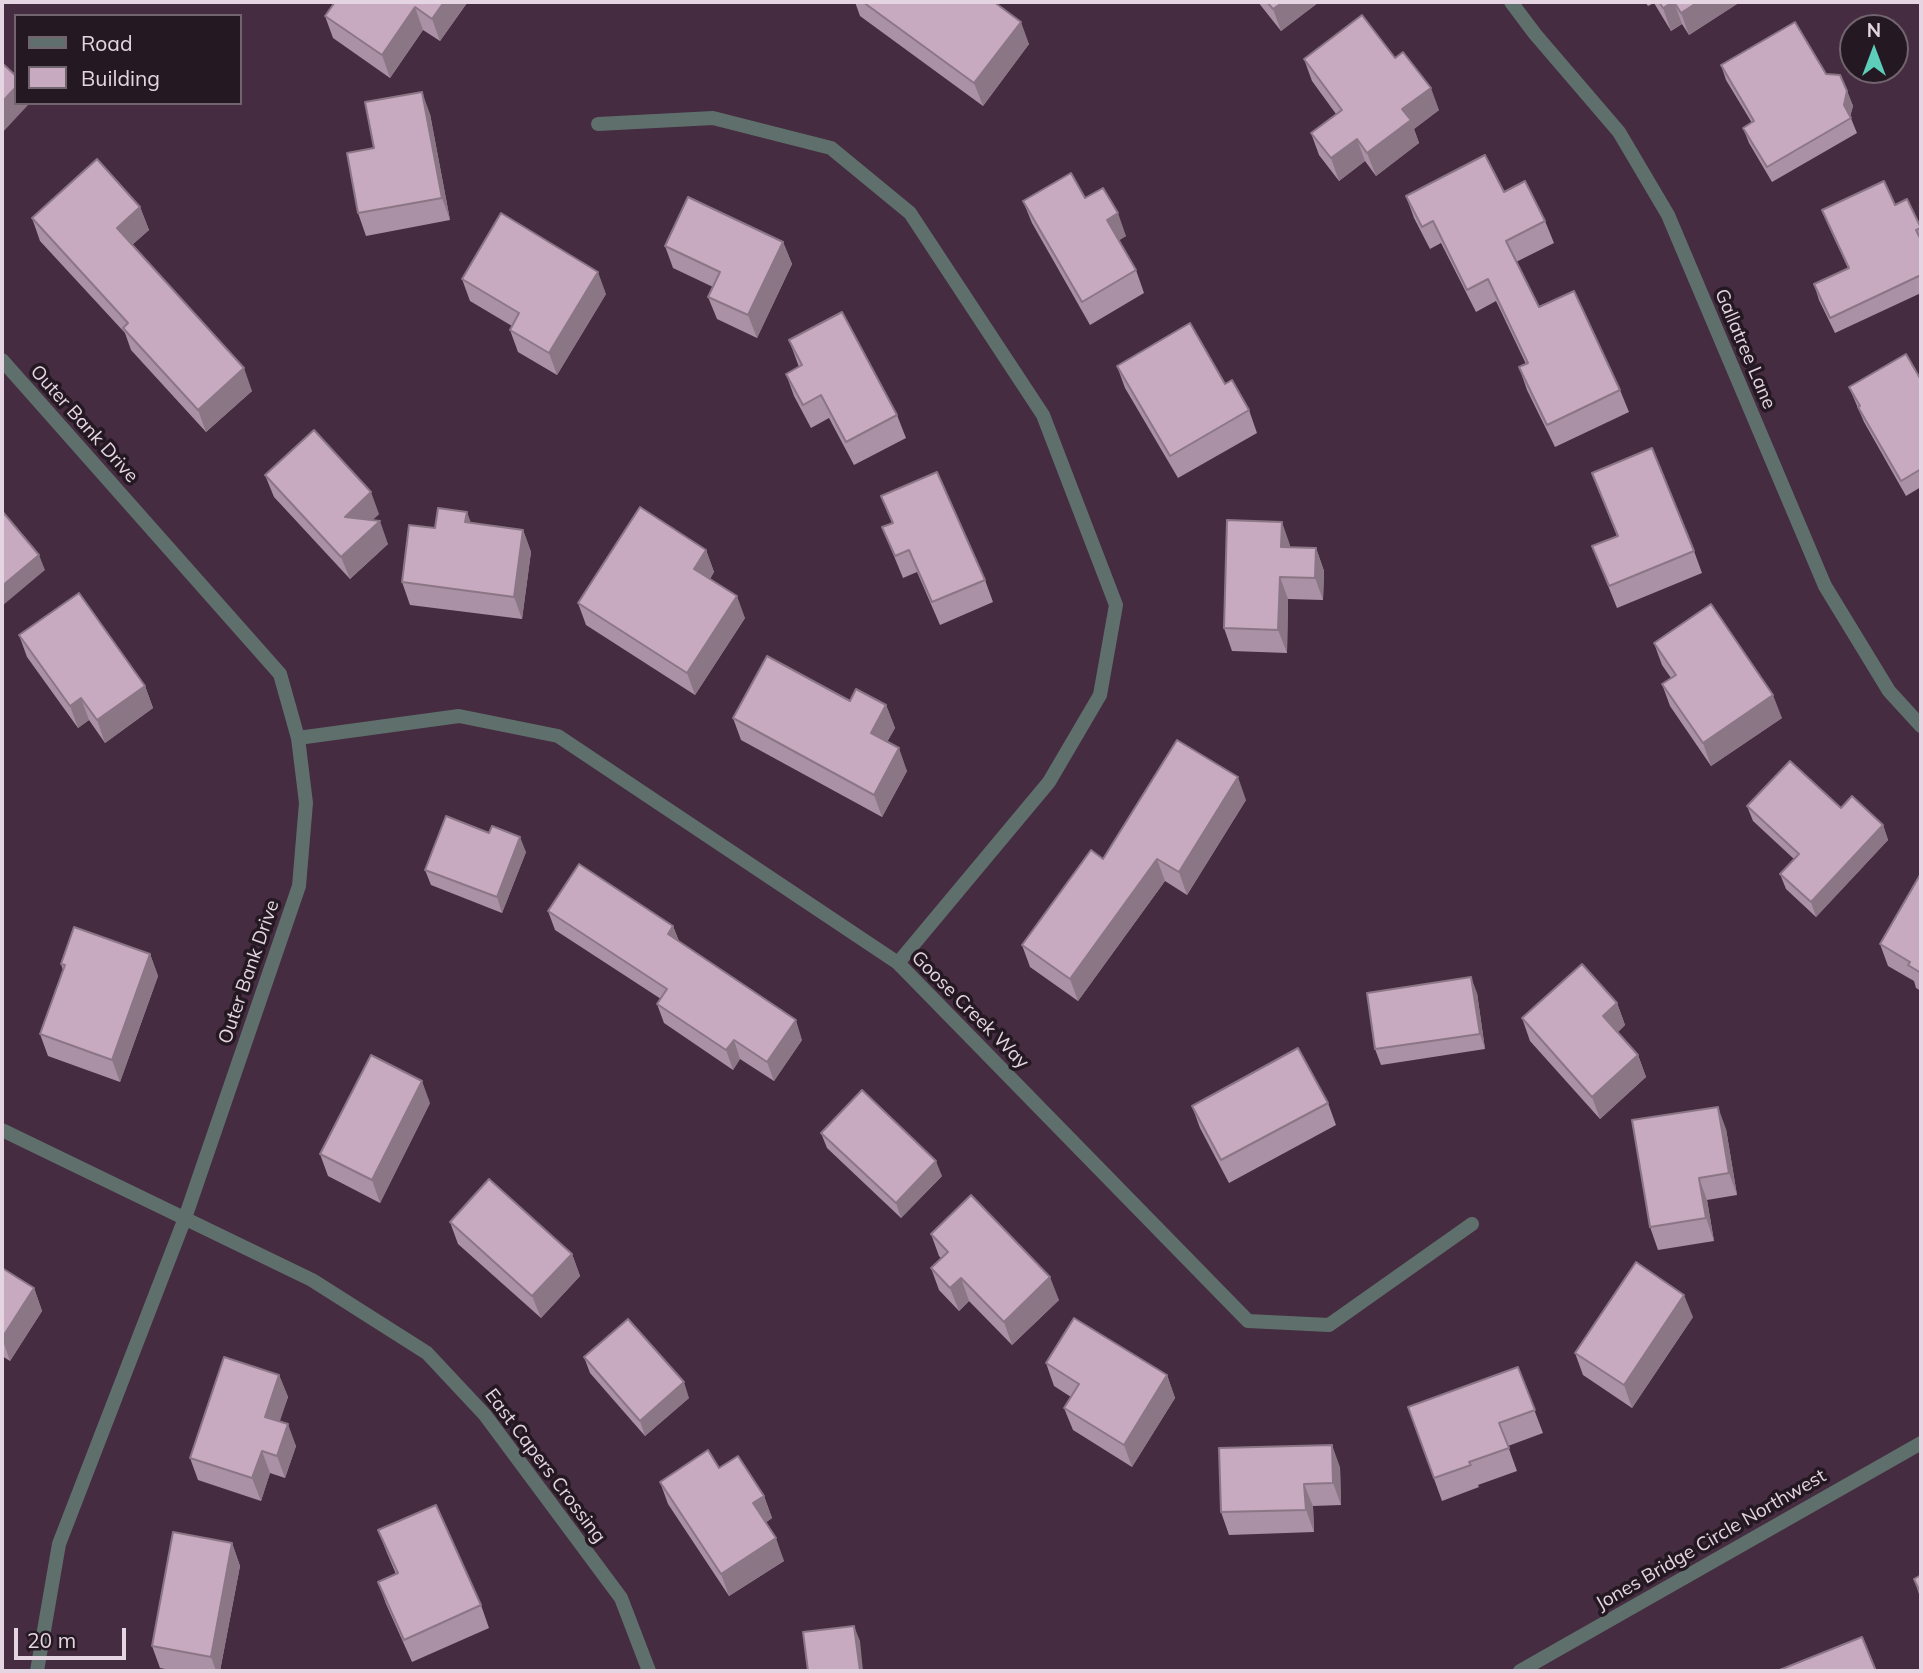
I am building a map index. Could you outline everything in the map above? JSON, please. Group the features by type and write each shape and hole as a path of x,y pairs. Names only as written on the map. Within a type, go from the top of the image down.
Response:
{"street":[{"name":"Gallatree Lane","path":"1511,2 1619,132 1668,215 1825,586 1889,691 1921,726"},
{"path":"598,124 713,118 831,148 910,213 1043,415 1116,605 1100,695 1049,782 898,963"},
{"name":"Outer Bank Drive","path":"2,360 280,674 298,738 306,803 299,886 185,1218 59,1544 37,1671"},
{"name":"Goose Creek Way","path":"298,738 459,716 558,736 898,963 1248,1321 1329,1325 1472,1224"},
{"name":"East Capers Crossing","path":"2,1130 312,1280 427,1353 485,1415 621,1598 649,1671"},
{"name":"Jones Bridge Circle Northwest","path":"1520,1671 1921,1443"}],"building":[{"path":"335,2 444,2 432,19 415,7 382,55 325,16"},
{"path":"863,2 994,2 1021,22 974,83"},
{"path":"1267,2 1283,2 1273,9"},
{"path":"1659,2 1673,2 1663,8"},
{"path":"1674,2 1698,2 1681,13"},
{"path":"1362,15 1395,58 1403,52 1431,88 1402,109 1411,120 1367,153 1357,139 1331,158 1311,133 1342,110 1304,59"},
{"path":"1795,22 1826,74 1839,75 1839,84 1844,84 1847,91 1844,105 1851,118 1767,167 1743,128 1754,121 1721,65"},
{"path":"2,63 14,74 14,89 2,102"},
{"path":"422,92 442,198 358,213 347,153 374,148 365,102"},
{"path":"1485,155 1504,192 1525,181 1545,221 1506,241 1539,307 1574,291 1620,390 1547,425 1519,367 1528,363 1488,279 1467,290 1433,221 1422,227 1406,196"},
{"path":"97,159 140,207 117,228 244,368 198,410 123,328 128,323 32,218"},
{"path":"1071,173 1085,198 1103,188 1118,213 1107,220 1136,270 1082,302 1023,201"},
{"path":"1884,181 1895,205 1907,199 1921,228 1916,230 1921,240 1921,275 1830,318 1814,284 1849,268 1822,210"},
{"path":"688,197 783,242 748,315 708,297 720,272 665,246"},
{"path":"501,213 598,272 549,353 510,330 519,313 462,279"},
{"path":"842,312 897,415 846,442 821,395 803,405 786,374 802,365 789,340"},
{"path":"1190,323 1225,384 1232,380 1249,410 1170,456 1117,366"},
{"path":"1906,354 1921,380 1921,469 1901,481 1849,387"},
{"path":"314,430 371,492 345,517 380,521 341,557 265,475"},
{"path":"1652,448 1694,551 1609,586 1592,546 1618,536 1592,473"},
{"path":"937,472 985,580 932,602 909,550 895,556 882,527 893,523 881,496"},
{"path":"640,507 706,550 694,569 737,596 687,673 578,603"},
{"path":"438,508 467,512 465,522 523,530 514,597 402,582 409,525 435,528"},
{"path":"2,511 39,555 2,586"},
{"path":"1227,520 1282,522 1281,547 1316,548 1315,578 1280,577 1278,630 1224,628"},
{"path":"79,593 145,686 97,720 81,698 70,706 19,635"},
{"path":"1711,604 1773,695 1703,743 1662,684 1676,675 1654,643"},
{"path":"767,656 850,701 856,689 886,705 871,733 899,748 874,795 733,718"},
{"path":"1177,740 1238,777 1179,872 1157,859 1070,979 1022,945 1091,850 1103,859"},
{"path":"1790,761 1841,808 1852,796 1883,825 1811,902 1780,874 1799,854 1747,806"},
{"path":"446,816 489,833 492,826 520,837 497,897 425,870"},
{"path":"579,864 673,926 668,934 796,1020 767,1062 734,1040 726,1050 657,1004 667,989 548,911"},
{"path":"1920,875 1921,973 1908,965 1910,962 1880,944"},
{"path":"74,927 150,954 112,1060 40,1034 65,965 61,964"},
{"path":"1582,964 1617,1003 1603,1016 1638,1055 1592,1097 1522,1018"},
{"path":"1471,977 1480,1034 1375,1049 1367,993"},
{"path":"1298,1048 1328,1103 1221,1160 1192,1106"},
{"path":"371,1055 422,1081 372,1180 320,1154"},
{"path":"862,1090 936,1161 896,1203 821,1133"},
{"path":"1718,1107 1729,1173 1699,1178 1706,1218 1650,1227 1632,1120"},
{"path":"489,1179 572,1254 532,1296 450,1222"},
{"path":"971,1195 1050,1277 1004,1322 961,1278 950,1288 931,1268 948,1252 931,1234"},
{"path":"1636,1262 1684,1295 1624,1385 1575,1353"},
{"path":"2,1268 34,1288 2,1338"},
{"path":"1074,1318 1167,1375 1124,1445 1064,1408 1079,1384 1046,1363"},
{"path":"628,1319 684,1382 640,1421 584,1357"},
{"path":"224,1357 279,1375 265,1417 288,1424 277,1456 262,1451 252,1478 190,1458"},
{"path":"1518,1367 1535,1410 1499,1423 1509,1448 1434,1478 1408,1407"},
{"path":"1332,1445 1333,1483 1304,1484 1306,1510 1221,1512 1219,1448"},
{"path":"708,1450 719,1468 738,1456 764,1496 753,1503 776,1538 721,1574 660,1482"},
{"path":"436,1505 481,1605 404,1640 378,1582 398,1573 378,1530"},
{"path":"173,1532 232,1543 211,1657 152,1646"},
{"path":"1921,1575 1921,1594 1914,1579"},
{"path":"854,1626 860,1671 808,1671 803,1632"},
{"path":"1862,1637 1876,1671 1777,1671"}]}
